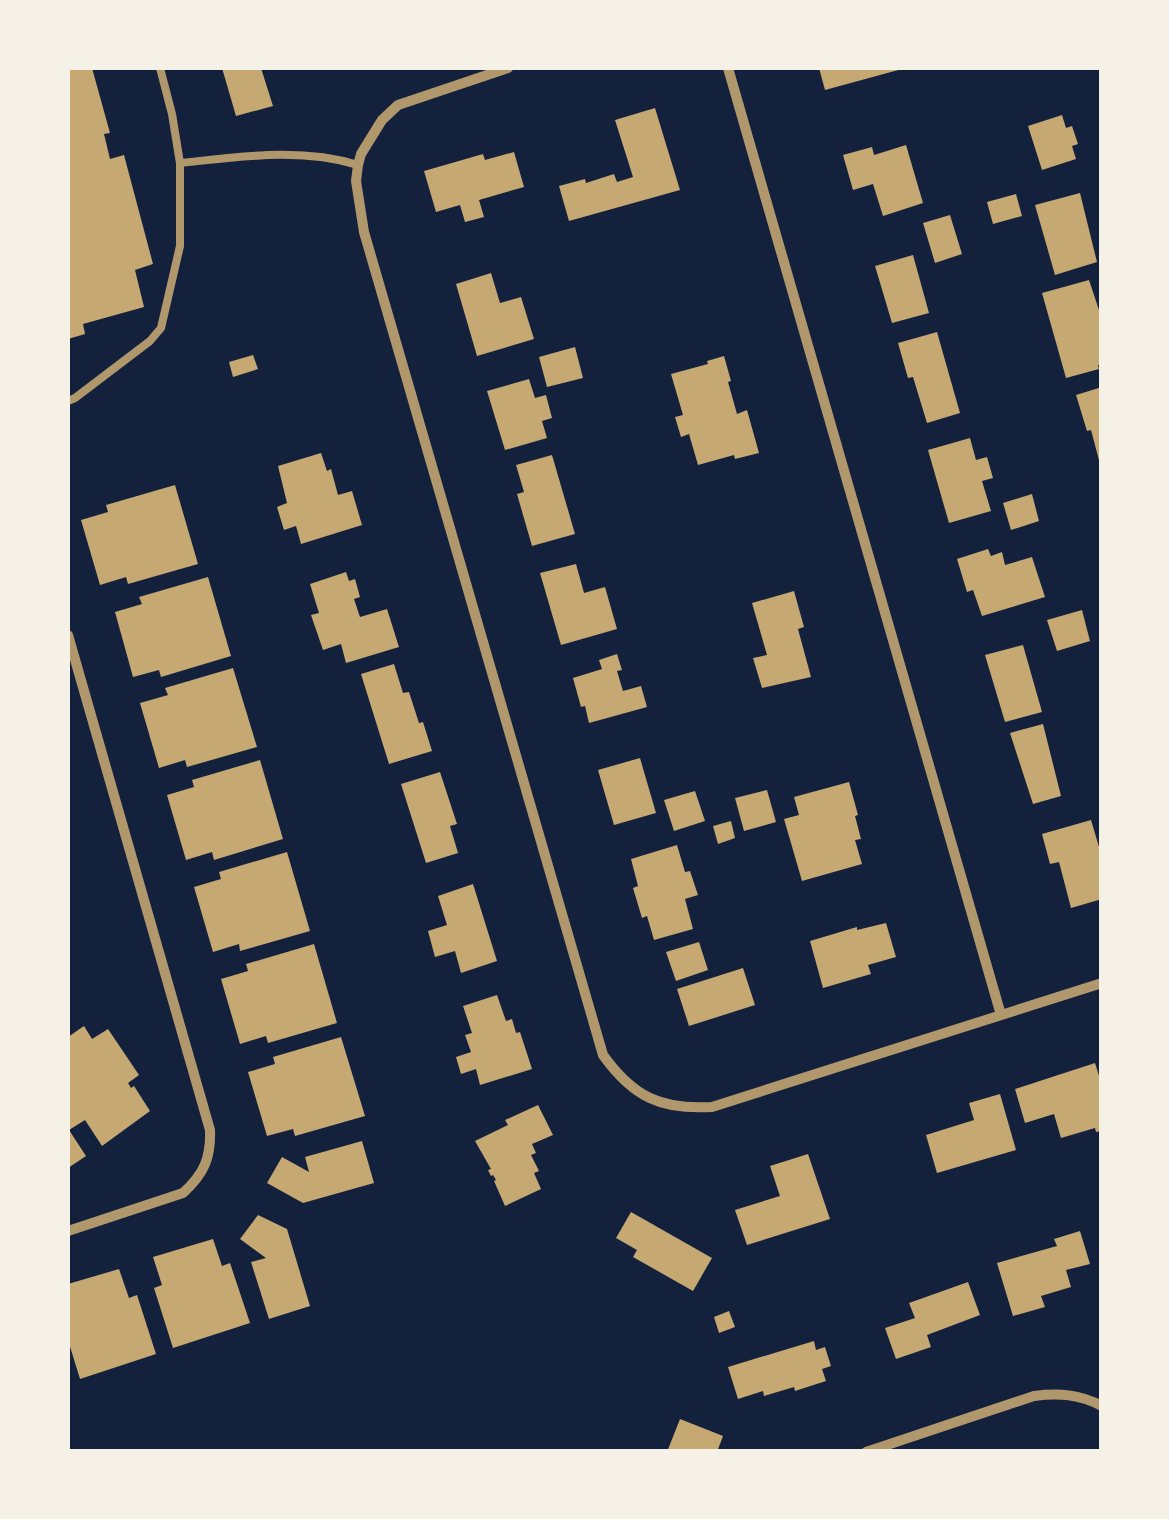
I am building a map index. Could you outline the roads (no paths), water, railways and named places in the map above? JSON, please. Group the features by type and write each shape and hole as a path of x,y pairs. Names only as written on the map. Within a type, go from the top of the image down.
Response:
{"street":[{"path":"508,68 398,105 372,134 358,165 356,181 364,232 603,1055 640,1094 660,1104 712,1107 1102,983"},
{"path":"728,68 1001,1015"},
{"path":"68,636 210,1130 211,1152 195,1182 183,1192 68,1231"},
{"path":"866,1452 1034,1396 1076,1396 1102,1406"}],"lane":[{"path":"68,401 150,341 161,328 180,246 180,163 160,68"},
{"path":"180,163 251,155 333,157 358,165"}]}
